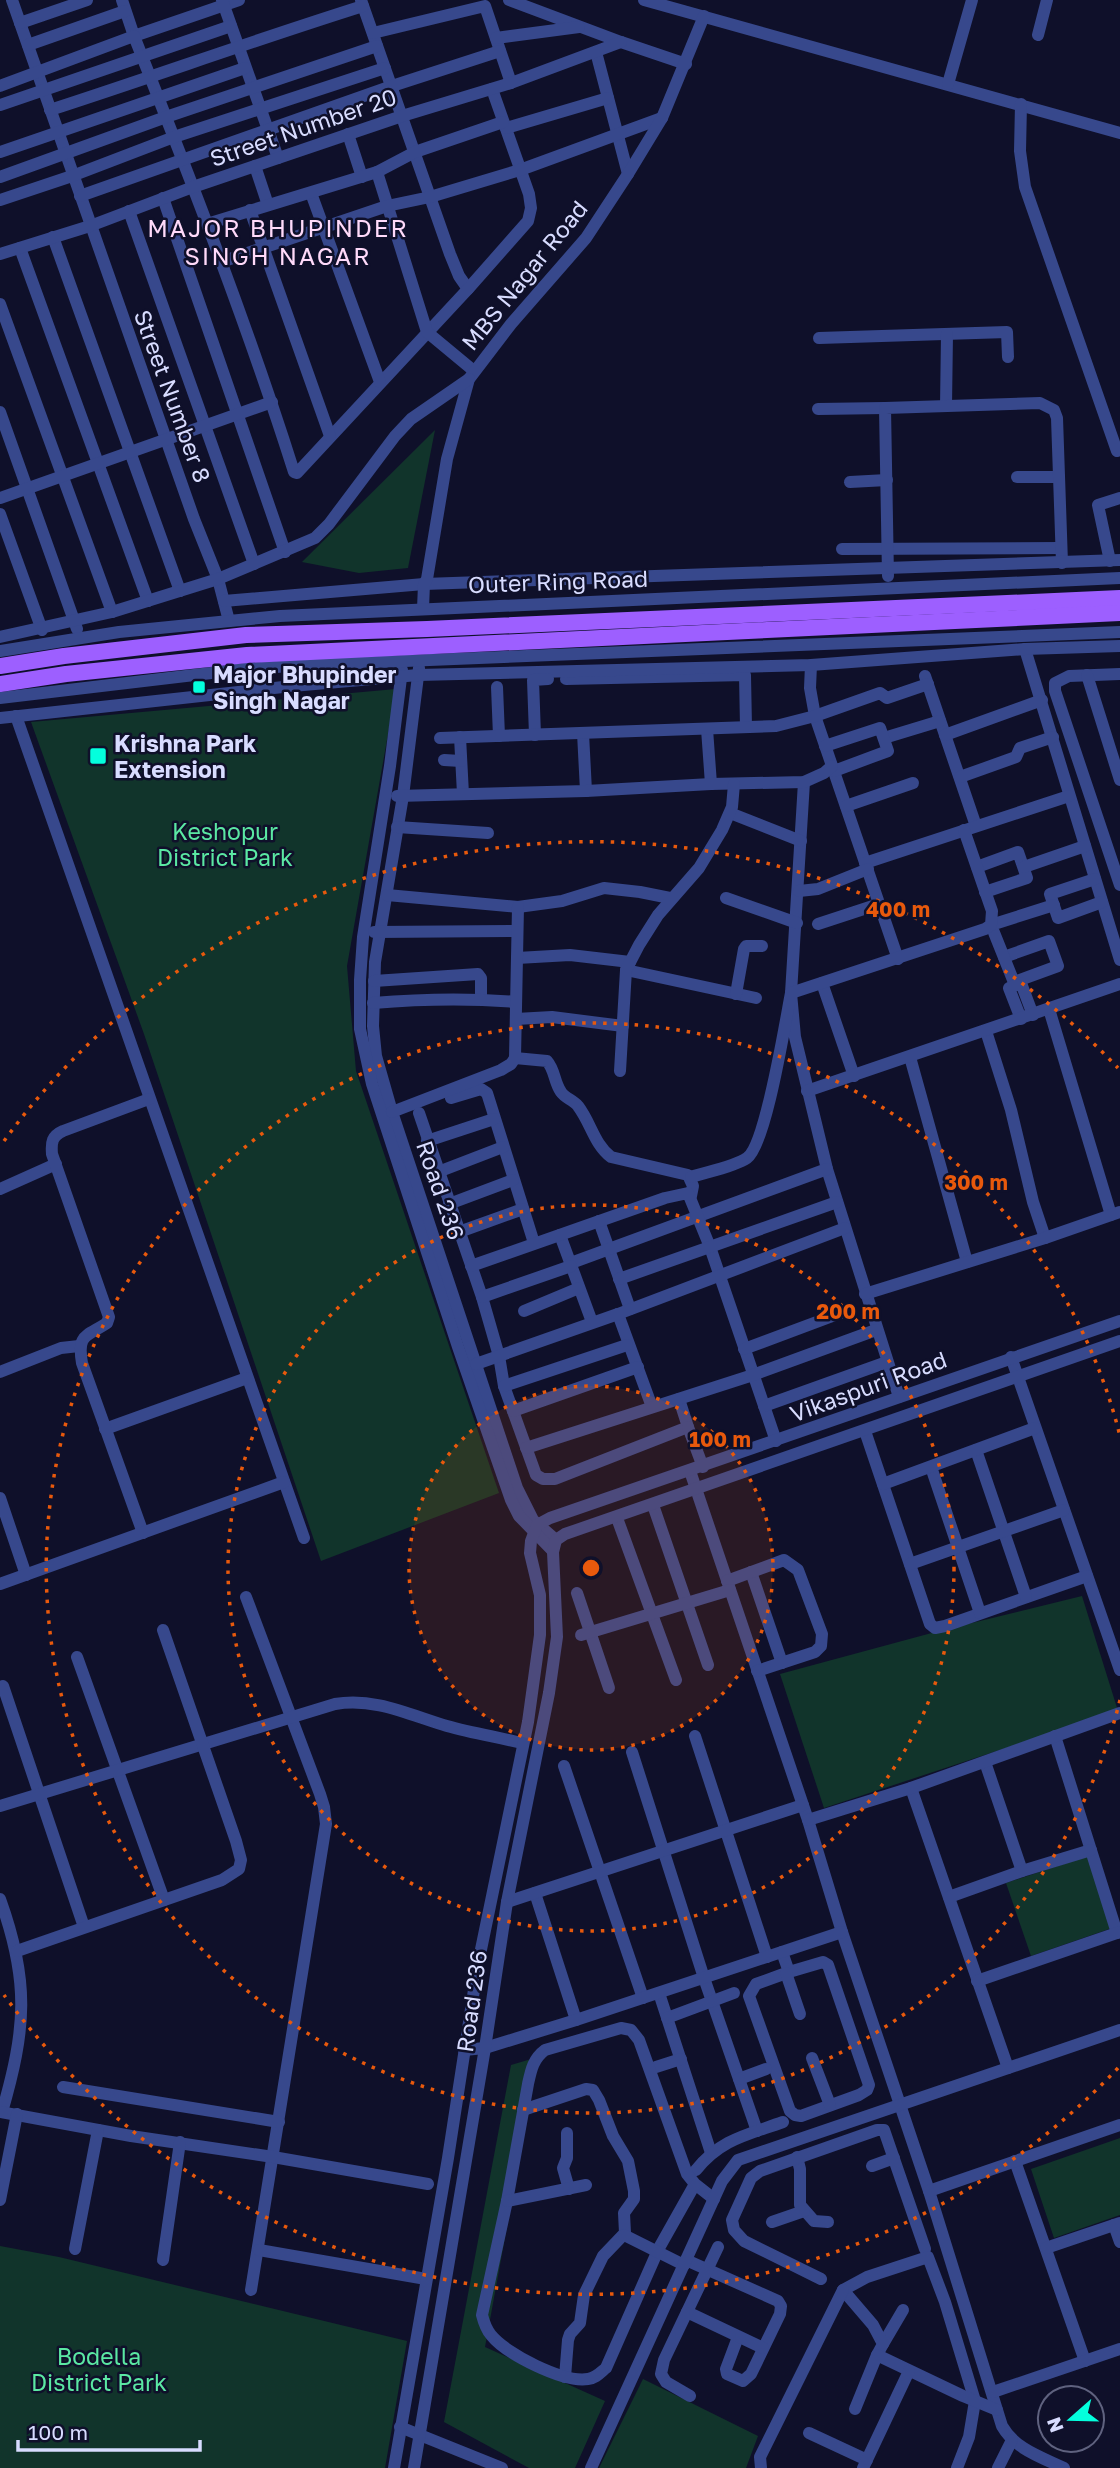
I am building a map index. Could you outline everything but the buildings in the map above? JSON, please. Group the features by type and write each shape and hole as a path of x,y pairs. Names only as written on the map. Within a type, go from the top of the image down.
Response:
{"main road":[{"name":"Outer Ring Road","path":"0,666 246,635 441,629 1120,598"},
{"path":"0,684 66,674 247,655 1120,613"}],"street":[{"path":"20,23 87,0"},
{"path":"0,86 223,3 239,0"},
{"path":"509,0 686,64"},
{"path":"948,84 972,0"},
{"path":"1038,35 1047,0"},
{"name":"Street Number 8","path":"16,1 20,23 64,153 218,579 229,621"},
{"path":"648,1 1120,133"},
{"path":"223,3 278,158"},
{"path":"50,110 151,78 362,3 450,254 468,289"},
{"path":"28,45 124,5 272,402 294,472 301,470 528,221 531,208 492,89"},
{"path":"0,177 253,88 375,40 485,6 511,83"},
{"name":"MBS Nagar Road","path":"427,609 427,582 435,520 447,459 472,375 511,324 586,238 628,174 662,118 704,16"},
{"path":"0,105 231,26"},
{"path":"496,38 580,27"},
{"name":"Street Number 20","path":"0,254 90,226 193,187 348,134 511,83 621,42"},
{"path":"80,197 392,86 500,51"},
{"path":"596,52 628,174"},
{"path":"0,152 246,68"},
{"path":"0,200 174,137 385,68"},
{"path":"207,224 377,172 415,152 608,98"},
{"path":"1021,104 1020,150 1025,187 1117,451"},
{"path":"221,262 387,206 430,197 520,170 662,118"},
{"path":"348,134 362,177"},
{"path":"255,166 268,205"},
{"path":"1,633 42,629 112,612 218,579 315,538 329,524 395,436 435,401 472,375 427,332 377,172"},
{"path":"311,193 380,382"},
{"path":"163,198 285,552"},
{"path":"250,210 330,436"},
{"path":"129,211 254,564"},
{"path":"53,237 180,591"},
{"path":"20,248 148,601"},
{"path":"0,304 112,612"},
{"path":"819,338 1007,331 1008,357"},
{"path":"946,406 947,334"},
{"path":"0,498 131,454 272,402"},
{"path":"818,409 1040,403 1048,405 1057,418 1062,563"},
{"path":"885,408 889,588"},
{"path":"0,412 76,622 79,638"},
{"path":"1017,477 1059,477"},
{"path":"850,482 887,480"},
{"path":"224,601 427,582 1115,560 1098,506 1120,498"},
{"path":"0,514 42,629"},
{"path":"842,550 1060,548"},
{"name":"Outer Ring Road","path":"0,651 79,638 329,613 1120,578"},
{"path":"573,603 573,652"},
{"path":"329,613 329,664"},
{"path":"0,698 245,669 329,664 573,652 1120,632"},
{"path":"0,718 402,677 811,665 1025,649 1120,646"},
{"path":"1025,649 1120,960"},
{"name":"Road 236","path":"414,2468 507,1902 549,1693 557,1637 558,1542 535,1528 517,1488 376,1056 373,1003 379,933 403,796 420,660"},
{"path":"394,2468 449,2158 479,1955 522,1743 540,1635 540,1595 530,1553 535,1528 519,1516 511,1500 458,1347 364,1052 359,1005 365,929 404,661"},
{"path":"811,665 810,688 815,716 898,959"},
{"path":"1120,674 1087,675 1061,679 1055,684 1055,691 1114,850 1120,884"},
{"path":"535,735 533,680 745,675 747,727"},
{"path":"1087,675 1120,780"},
{"path":"440,738 776,726 815,716 880,693 887,698 927,680 960,777 977,867 992,911 991,925 1015,984"},
{"path":"497,687 499,736"},
{"path":"945,735 1042,700"},
{"path":"16,716 304,1538"},
{"path":"884,738 940,720"},
{"path":"386,796 804,782 833,768 888,751 880,728 825,746"},
{"path":"707,729 711,784"},
{"path":"583,733 586,791"},
{"path":"460,737 463,794"},
{"path":"960,777 1016,757 1020,748 1053,737"},
{"path":"444,760 461,761"},
{"path":"394,1115 501,1070 515,1058 547,1061 563,1095 579,1108 598,1145 611,1157 673,1170 691,1177 746,1159 761,1138 791,993 804,782"},
{"path":"846,806 913,783"},
{"path":"621,1071 628,966 670,898 699,868 722,831 730,813 734,784"},
{"path":"799,891 818,889 867,866 970,828 1069,796"},
{"path":"730,813 801,841"},
{"path":"397,829 488,833"},
{"path":"1024,867 1085,846"},
{"path":"977,867 1018,852 1024,867 1027,878 985,892"},
{"path":"1095,879 1050,894 1058,918 1102,902"},
{"path":"387,895 518,907 562,901 604,888 640,891 670,898"},
{"path":"726,898 797,923"},
{"path":"818,925 879,904"},
{"path":"791,993 1054,905"},
{"path":"515,1058 518,907"},
{"path":"365,929 379,933 517,931"},
{"path":"1004,957 1049,940 1058,965 1015,984"},
{"path":"736,994 744,949 746,946 762,946"},
{"path":"517,958 570,955 628,966 756,998"},
{"path":"374,981 478,974 481,978 481,999"},
{"path":"1015,984 1021,983 1027,1017"},
{"path":"822,984 854,1076"},
{"path":"807,1091 1120,986"},
{"path":"791,993 795,1037 827,1169 898,1397"},
{"path":"373,1003 426,998 516,1002"},
{"path":"865,1294 1115,1214 1049,1009"},
{"path":"516,1019 552,1017 623,1026"},
{"path":"986,1031 1011,1110 1033,1202 1045,1238"},
{"path":"910,1057 967,1262"},
{"path":"394,1115 418,1113 462,1093 481,1089 487,1093 534,1243"},
{"path":"143,1533 82,1363 79,1346 86,1334 107,1324 109,1317 51,1144 58,1134 149,1099"},
{"path":"418,1113 482,1297 499,1356 504,1386 536,1475 543,1479 555,1479 688,1427"},
{"path":"427,1141 494,1119"},
{"path":"438,1172 503,1147"},
{"path":"0,1189 56,1164"},
{"path":"482,1297 827,1169"},
{"path":"691,1177 691,1196 776,1441"},
{"path":"449,1204 513,1180"},
{"path":"471,1266 683,1193 691,1196"},
{"path":"619,1279 837,1202"},
{"path":"459,1232 523,1209"},
{"path":"599,1221 619,1279 627,1345 652,1407"},
{"path":"477,1364 624,1312 845,1228"},
{"path":"560,1235 592,1322"},
{"path":"524,1311 579,1288"},
{"path":"744,1349 846,1311"},
{"name":"Vikaspuri Road","path":"535,1528 550,1518 1120,1321"},
{"path":"526,1448 752,1375 877,1330"},
{"name":"Vikaspuri Road","path":"558,1542 653,1505 1120,1341"},
{"path":"504,1386 627,1345"},
{"path":"0,1372 61,1348 79,1346"},
{"path":"1011,1357 1087,1576 1116,1644 1120,1670"},
{"path":"764,1406 887,1362"},
{"path":"513,1411 638,1367"},
{"path":"105,1429 247,1378"},
{"path":"679,1399 703,1467"},
{"path":"883,1485 1035,1428"},
{"path":"865,1431 930,1624 935,1628 1087,1576"},
{"path":"976,1450 1026,1597"},
{"path":"931,1467 980,1613"},
{"path":"690,1471 808,1820 842,1932 929,2191 1002,2426 1012,2440 1064,2468"},
{"path":"0,1584 284,1482"},
{"path":"0,1498 26,1574"},
{"path":"653,1505 708,1665"},
{"path":"910,1564 1064,1510"},
{"path":"617,1518 676,1680"},
{"path":"586,1634 686,1603 751,1572 784,1560 798,1570 822,1634 821,1646 815,1652 757,1671"},
{"path":"751,1572 782,1663"},
{"path":"577,1593 586,1634 609,1688"},
{"path":"246,1597 320,1794 326,1824 251,2290"},
{"path":"17,1951 222,1880 239,1869 241,1860 163,1630"},
{"path":"77,1657 164,1900"},
{"path":"3,1686 84,1927"},
{"path":"0,1806 335,1704 353,1701 371,1702 449,1726 522,1743"},
{"path":"808,1820 911,1788 1120,1713"},
{"path":"695,1736 767,1956"},
{"path":"977,1981 1119,1933 1055,1737"},
{"path":"632,1752 704,1978 757,2131"},
{"path":"985,1762 1022,1871"},
{"path":"564,1766 643,1998"},
{"path":"911,1788 1009,2068"},
{"path":"507,1902 803,1805"},
{"path":"949,1897 1091,1850"},
{"path":"535,1893 576,2020"},
{"path":"0,1899 17,1951 22,2014 20,2040 1,2112 428,2184"},
{"path":"464,2050 485,2048 576,2020 842,1932"},
{"path":"782,1952 800,2014"},
{"path":"823,1962 828,1965 867,2072 869,2085 867,2090 801,2116 790,2111 749,1996 756,1984 787,1973 823,1962"},
{"path":"659,1993 711,2153"},
{"path":"667,2018 734,1993"},
{"path":"695,2184 657,2252 606,2368 598,2375 587,2379 565,2377 510,2352 491,2336 484,2325 482,2315 532,2066 545,2050 621,2028 631,2030 639,2040 682,2163 695,2184 714,2199"},
{"path":"591,2468 714,2199 727,2172 738,2160 1120,2030"},
{"path":"531,2034 538,2056"},
{"path":"656,2067 681,2059"},
{"path":"813,2059 830,2105"},
{"path":"739,2079 766,2068"},
{"path":"63,2087 279,2122"},
{"path":"523,2110 586,2089 593,2090 613,2136 628,2161 632,2181 634,2199 624,2213 624,2235 603,2256 584,2295 583,2316 568,2340 565,2377"},
{"path":"0,2200 17,2114"},
{"path":"696,2169 724,2144 783,2122"},
{"path":"929,2191 1120,2125"},
{"path":"821,2278 744,2241 734,2230 732,2220 751,2178 760,2171 882,2129 953,2327 975,2401 969,2437 957,2468"},
{"path":"75,2249 98,2130"},
{"path":"567,2133 567,2158 563,2168 569,2189"},
{"path":"163,2260 180,2142"},
{"path":"787,2142 800,2169 800,2205 814,2221 828,2222"},
{"path":"872,2166 894,2158"},
{"path":"1015,2161 1085,2361"},
{"path":"507,2201 586,2185"},
{"path":"772,2222 804,2211"},
{"path":"1046,2248 1117,2224 1120,2242"},
{"path":"761,2468 761,2457 835,2301 843,2290 925,2248 941,2230"},
{"path":"624,2235 657,2252 778,2301 781,2306 780,2314 748,2379 743,2381 727,2374 726,2369 738,2337"},
{"path":"690,2396 666,2382 661,2374 664,2360 718,2247"},
{"path":"925,2248 948,2251"},
{"path":"259,2250 426,2279"},
{"path":"843,2290 873,2325 880,2350 909,2371 997,2410"},
{"path":"855,2409 880,2350 903,2310"},
{"path":"687,2312 763,2348"},
{"path":"993,2392 1120,2349"},
{"path":"809,2433 865,2464 909,2371"},
{"path":"400,2427 502,2468"},
{"path":"998,2468 1012,2440"}],"green space":[{"path":"435,430 408,568 359,573 302,562"},
{"name":"Keshopur District Park","path":"396,689 347,966 356,1071 499,1493 321,1561 144,1034 31,722"},
{"path":"1082,1596 1118,1711 824,1808 780,1674"},
{"path":"1091,1855 1115,1927 1031,1956 1006,1883"},
{"path":"538,2057 485,2347 605,2401 575,2468 529,2468 444,2422 511,2065"},
{"path":"1120,2138 1120,2215 1054,2238 1031,2169"},
{"name":"Bodella District Park","path":"0,2246 59,2257 407,2341 385,2468 0,2468"},
{"path":"643,2379 758,2436 746,2468 599,2468"}],"place":[{"name":"Major Bhupinder Singh Nagar","path":"199,687"},
{"name":"Krishna Park Extension","path":"98,756"}],"district":[{"name":"MAJOR BHUPINDER SINGH NAGAR","path":"278,241"}]}
